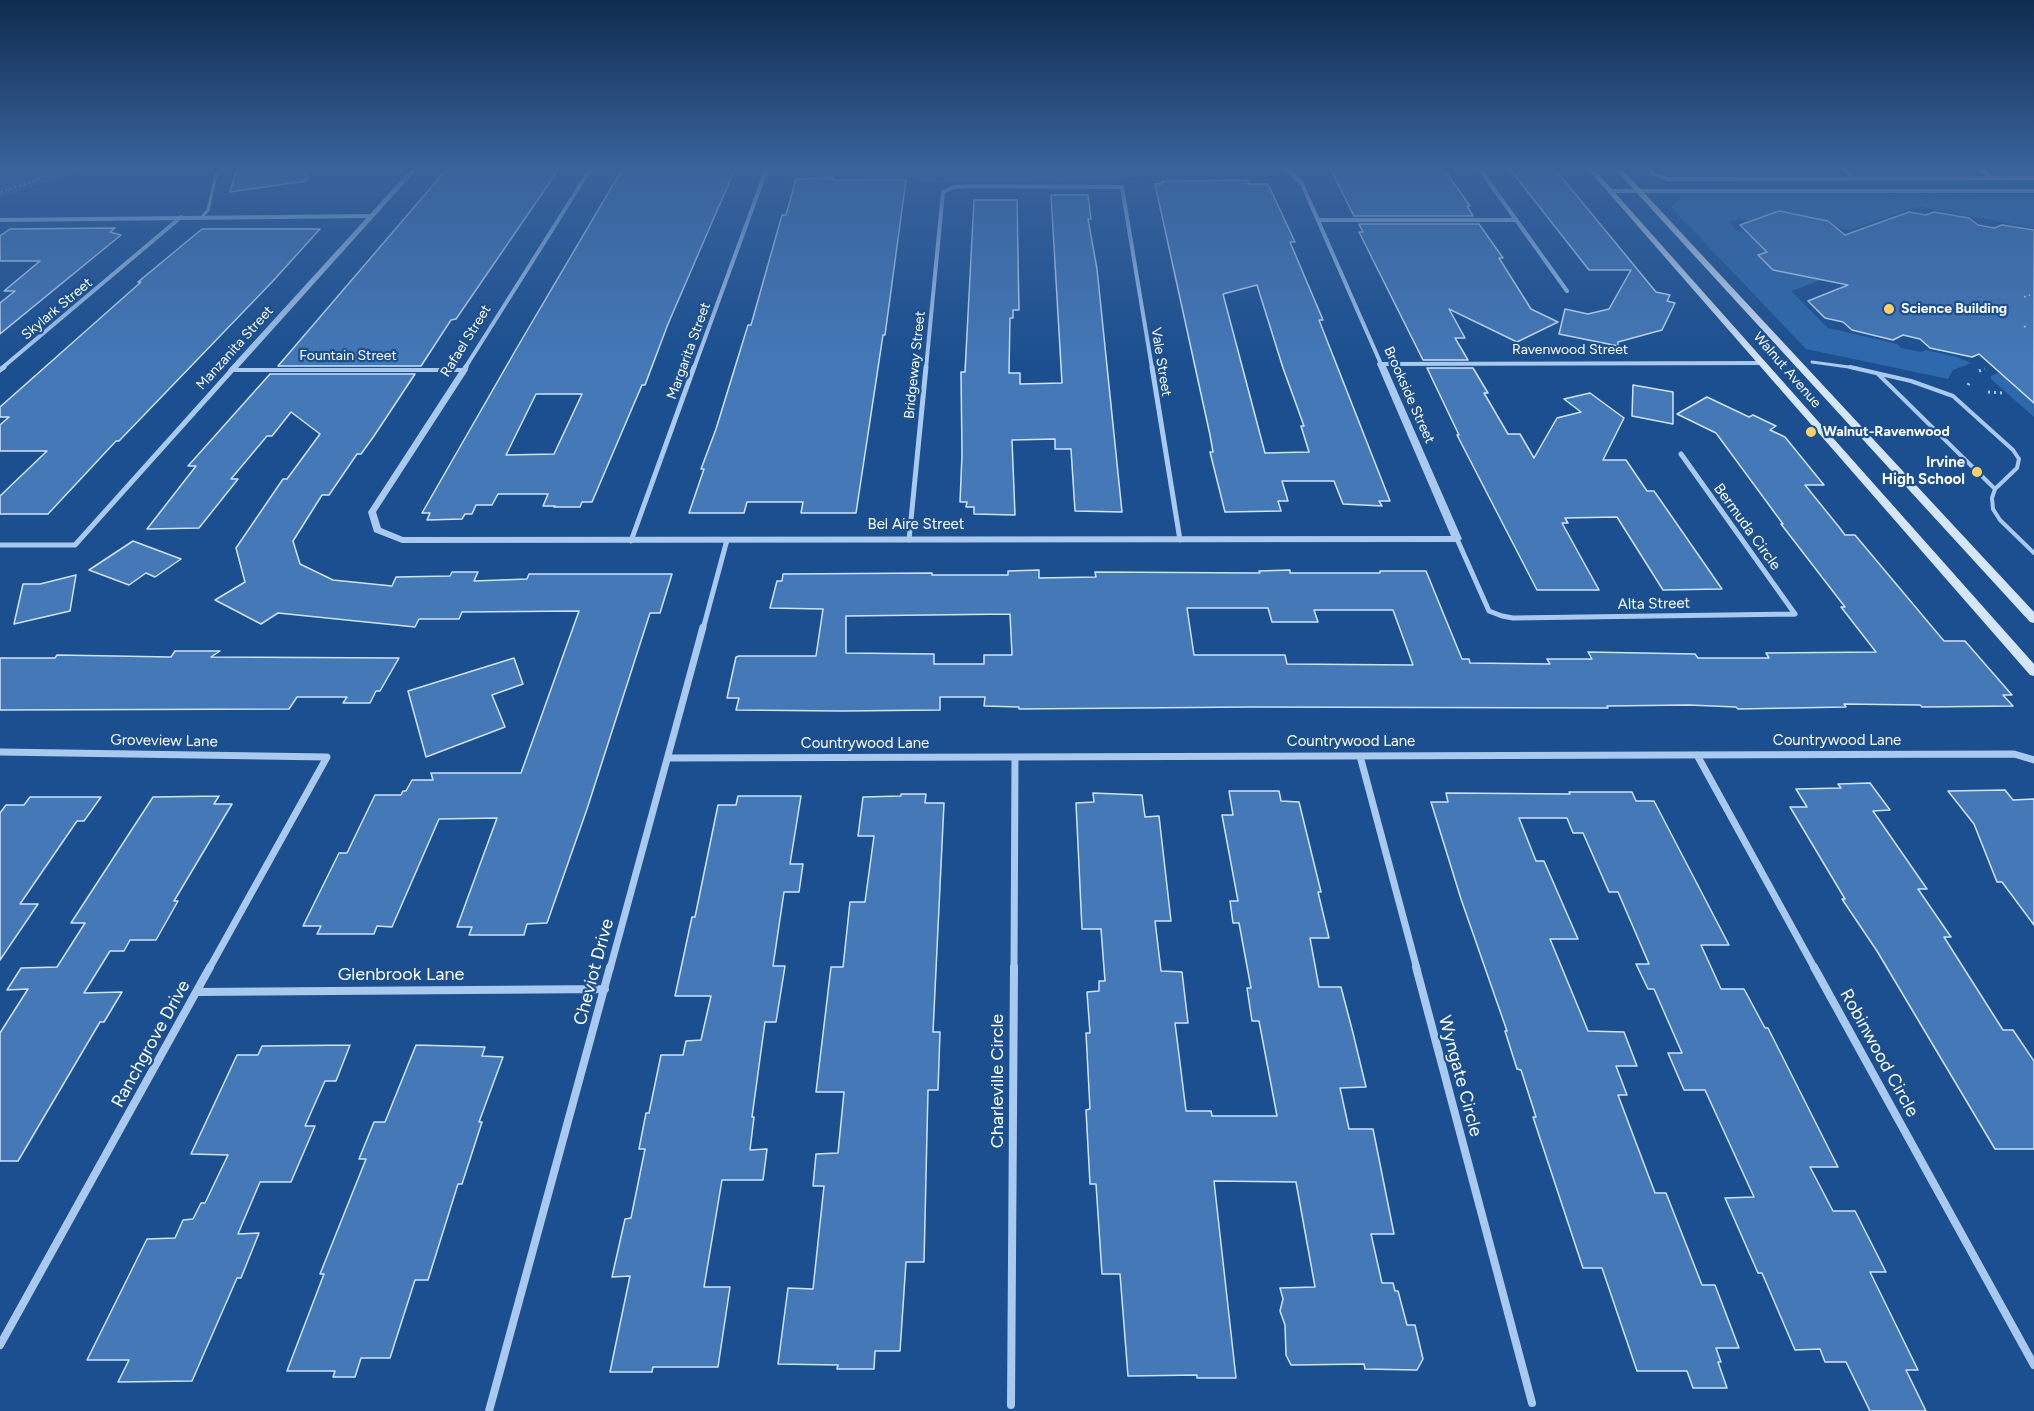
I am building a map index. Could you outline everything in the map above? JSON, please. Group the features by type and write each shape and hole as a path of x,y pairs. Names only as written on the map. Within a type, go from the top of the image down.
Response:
{"main road":[{"name":"Walnut Avenue","path":"1647,234 2034,672"},
{"name":"Walnut Avenue","path":"1678,234 2034,619"}],"street":[{"name":"Skylark Street","path":"0,370 162,234"},
{"name":"Manzanita Street","path":"0,545 75,545 355,234"},
{"name":"Rafael Street","path":"377,530 372,512 550,234"},
{"name":"Margarita Street","path":"630,540 743,234"},
{"name":"Bridgeway Street","path":"909,540 939,234"},
{"name":"Vale Street","path":"1130,234 1180,540"},
{"name":"Brookside Street","path":"1324,234 1489,611 1513,618"},
{"path":"1526,234 1566,291"},
{"name":"Ravenwood Street","path":"1381,364 1760,363"},
{"name":"Fountain Street","path":"232,370 464,370"},
{"name":"Bermuda Circle","path":"1681,454 1795,614"},
{"name":"Bel Aire Street","path":"377,530 402,540 1457,539"},
{"name":"Cheviot Drive","path":"489,1411 727,540"},
{"name":"Alta Street","path":"1513,618 1795,614"},
{"name":"Groveview Lane","path":"0,752 327,757"},
{"name":"Countrywood Lane","path":"668,758 2014,754 2034,760"},
{"name":"Robinwood Circle","path":"1698,755 2034,1365"},
{"name":"Wyngate Circle","path":"1360,756 1532,1403"},
{"name":"Ranchgrove Drive","path":"0,1345 327,757"},
{"name":"Charleville Circle","path":"1011,1405 1015,757"},
{"name":"Glenbrook Lane","path":"197,992 605,989"}],"lane":[{"path":"1812,362 1839,364 1876,372 1933,387 1953,396 2013,450 2019,459 2017,468 1995,489 1992,498 1993,509 2000,520 2034,553"},
{"path":"1876,372 1995,489"}],"path":[{"path":"2024,297 2030,295"},
{"path":"1979,371 1985,369"},
{"path":"1988,392 2003,393"}],"shaded area":[{"path":"1697,234 1749,234 1768,252 1759,256 1773,270 1821,280 1791,291 1828,328 1897,344 1901,348 1921,352 1926,350 1957,357 1971,363 1953,370 1948,379 1806,349"},
{"path":"1998,373 2008,376 2034,403 2034,417 1991,379 1991,376"}],"building":[{"path":"3,234 121,235 0,334 0,303 15,291 4,291 40,261 0,261 0,236"},
{"path":"196,234 316,234 48,514 0,514 0,496 47,451 0,451 0,425 9,417 0,417 0,407 141,282 138,282"},
{"path":"391,234 514,234 456,319 451,320 421,366 278,366"},
{"path":"584,234 707,234 668,324 645,385 642,385 592,502 582,502 580,507 554,507 543,506 548,494 498,494 492,505 476,505 472,514 465,514 462,519 427,520 430,513 422,513","holes":["536,394 582,394 554,454 506,455"]},
{"path":"777,234 899,234 856,513 801,513 803,502 747,502 744,513 689,513 748,325 751,325"},
{"path":"972,234 1018,234 1019,310 1013,310 1013,318 1010,318 1009,373 1020,373 1020,384 1062,383 1053,234 1091,234 1097,269 1122,512 1075,511 1071,449 1055,449 1055,439 1012,440 1015,515 974,514 974,507 966,507 967,502 960,502 961,372 965,372"},
{"path":"1166,234 1291,234 1295,242 1290,242 1323,320 1319,320 1390,501 1379,501 1382,506 1343,504 1334,481 1282,481 1288,501 1278,501 1281,511 1225,512 1210,452 1213,452","holes":["1257,285 1304,426 1301,426 1309,452 1265,453 1223,294"]},
{"path":"1360,234 1486,234 1503,258 1499,258 1531,309 1558,322 1517,342 1449,309 1465,338 1455,338 1468,360 1423,360"},
{"path":"1561,234 1608,234 1656,292 1670,295 1667,301 1675,303 1662,330 1618,342 1618,346 1559,334 1565,309 1588,314 1609,309 1631,270 1589,270"},
{"path":"1749,234 2034,234 2034,403 1979,354 1972,357 1930,348 1920,339 1903,335 1893,340 1852,330 1843,322 1825,318 1808,301 1848,285 1773,270 1758,255 1767,252"},
{"path":"1427,368 1473,368 1488,393 1484,393 1508,434 1520,434 1534,458 1557,418 1581,412 1564,399 1590,393 1624,418 1603,460 1626,460 1647,491 1654,491 1722,589 1663,590 1617,517 1565,518 1568,523 1562,523 1599,590 1537,590 1457,435 1459,435"},
{"path":"270,374 415,374 361,454 357,454 329,495 322,495 293,541 300,564 333,580 392,586 396,577 450,576 452,572 478,572 474,581 527,579 529,574 672,574 660,613 650,613 587,809 547,923 527,924 524,935 469,935 472,927 457,927 497,818 439,819 392,927 377,926 374,934 317,934 321,926 303,926 339,853 347,853 375,795 401,795 412,780 433,780 431,773 521,773 579,611 462,612 459,619 419,619 415,627 278,613 261,624 215,600 245,582 236,548 283,479 287,479 320,434 291,412 272,436 267,436 231,479 238,479 199,528 147,529 196,466 188,466"},
{"path":"1633,385 1673,392 1673,424 1632,416"},
{"path":"1707,397 1749,417 1753,415 1776,426 1770,430 1785,437 1824,485 1805,485 1845,535 1855,535 1944,641 1965,641 2012,695 2003,695 2013,706 1922,707 1920,705 1844,704 1846,707 1738,709 1736,707 1689,705 1607,706 1608,708 1019,709 1019,707 984,706 985,697 940,697 940,710 842,711 736,710 739,698 727,698 736,657 816,656 823,609 770,608 777,581 782,581 783,574 1008,575 1008,571 1039,570 1039,578 1096,577 1095,572 1260,573 1259,571 1290,570 1290,573 1380,573 1380,571 1426,571 1462,659 1469,659 1470,663 1550,664 1547,659 1592,659 1588,652 1695,654 1698,658 1769,658 1766,653 1876,652 1716,433 1677,414","holes":["1187,608 1268,608 1272,622 1318,622 1314,610 1393,610 1413,665 1287,664 1285,655 1194,655","1010,614 1012,655 984,655 984,664 934,664 934,654 846,653 846,616"]},
{"path":"133,541 181,559 155,577 146,573 129,585 89,570"},
{"path":"76,575 70,611 14,624 23,584 40,584"},
{"path":"175,651 220,651 211,657 399,658 380,691 376,691 370,703 343,703 347,697 297,697 289,709 0,710 0,658 55,658 57,655 171,657"},
{"path":"514,658 523,684 492,695 505,727 426,757 408,691"},
{"path":"1870,783 1890,810 1873,811 1927,889 1918,889 1951,937 1944,937 2003,1030 2013,1030 2034,1061 2034,1149 1995,1149 1877,951 1842,899 1845,899 1790,807 1807,807 1796,789 1841,788 1838,784"},
{"path":"2005,790 2013,800 2034,799 2034,925 2002,882 1997,882 1974,824 1948,791"},
{"path":"1229,791 1279,791 1281,801 1299,802 1321,892 1318,892 1329,938 1310,938 1319,987 1341,987 1353,1033 1366,1087 1340,1088 1349,1129 1373,1129 1394,1234 1371,1234 1382,1283 1393,1283 1395,1291 1398,1291 1407,1325 1415,1325 1423,1359 1417,1370 1365,1369 1364,1364 1291,1365 1286,1355 1285,1325 1280,1311 1283,1299 1280,1288 1315,1287 1296,1182 1214,1181 1236,1378 1197,1378 1197,1375 1128,1376 1120,1274 1102,1274 1096,1184 1090,1184 1086,1110 1090,1109 1086,1033 1090,1033 1087,992 1099,991 1099,981 1105,981 1101,929 1082,929 1076,803 1094,802 1093,793 1142,795 1145,817 1159,816 1171,921 1155,921 1161,971 1182,972 1188,1023 1175,1023 1186,1111 1211,1111 1212,1116 1277,1116 1259,1021 1252,1021 1247,988 1251,988 1239,923 1233,923 1230,901 1238,901 1222,815 1233,815"},
{"path":"1569,792 1632,792 1636,801 1654,801 1729,945 1701,945 1721,989 1744,989 1765,1028 1768,1028 1838,1167 1810,1167 1833,1211 1855,1211 1886,1272 1870,1272 1918,1370 1906,1370 1926,1411 1870,1411 1846,1362 1825,1362 1820,1349 1795,1350 1762,1273 1758,1273 1725,1198 1754,1197 1705,1090 1684,1090 1668,1053 1682,1053 1654,989 1648,989 1636,964 1649,964 1618,892 1609,892 1583,833 1573,833 1567,818 1519,818 1536,861 1544,861 1578,939 1550,939 1588,1031 1624,1032 1637,1066 1616,1066 1627,1095 1618,1095 1655,1193 1666,1193 1702,1285 1715,1285 1739,1348 1716,1348 1727,1388 1693,1388 1687,1371 1637,1371 1602,1268 1583,1268 1533,1117 1536,1117 1521,1070 1517,1069 1505,1031 1507,1031 1461,899 1431,802 1448,802 1446,793 1570,794"},
{"path":"901,794 926,794 925,803 944,803 933,1032 940,1032 938,1090 928,1090 924,1262 906,1262 900,1351 875,1351 874,1369 837,1369 838,1365 778,1364 788,1288 813,1289 824,1186 813,1186 816,1154 838,1153 844,1092 816,1092 831,967 843,967 850,902 865,902 874,836 858,836 863,797 901,796"},
{"path":"219,796 214,804 232,804 174,901 178,901 156,940 130,940 124,951 110,951 84,993 122,992 104,1022 100,1022 18,1161 0,1161 0,1033 28,989 7,990 21,968 57,967 85,923 71,923 153,797"},
{"path":"738,796 801,796 790,864 803,864 799,892 784,892 773,966 785,966 776,1022 765,1022 752,1117 754,1117 750,1150 767,1149 763,1180 722,1180 704,1287 730,1287 718,1367 653,1367 652,1372 610,1372 630,1276 612,1277 625,1219 631,1218 645,1149 639,1149 646,1113 649,1113 661,1055 683,1055 686,1041 701,1040 711,996 675,996 692,917 695,917 718,805 736,805"},
{"path":"30,797 101,797 84,821 77,821 20,904 38,904 0,960 0,813 6,805 24,805"},
{"path":"350,1045 336,1081 325,1081 305,1126 315,1126 291,1182 260,1182 238,1234 259,1233 241,1278 237,1278 192,1381 118,1382 129,1360 87,1360 147,1239 175,1238 183,1220 193,1219 201,1203 205,1203 228,1155 191,1154 237,1055 258,1055 262,1046"},
{"path":"416,1045 485,1047 482,1056 503,1057 479,1122 482,1122 462,1184 458,1184 428,1280 415,1280 390,1358 361,1358 355,1377 333,1377 335,1371 287,1371 324,1274 320,1274 366,1159 359,1159 374,1122 385,1122"}],"place":[{"name":"Science Building","path":"1889,309"},
{"name":"Walnut-Ravenwood","path":"1811,432"},
{"name":"Irvine High School","path":"1977,472"}]}
